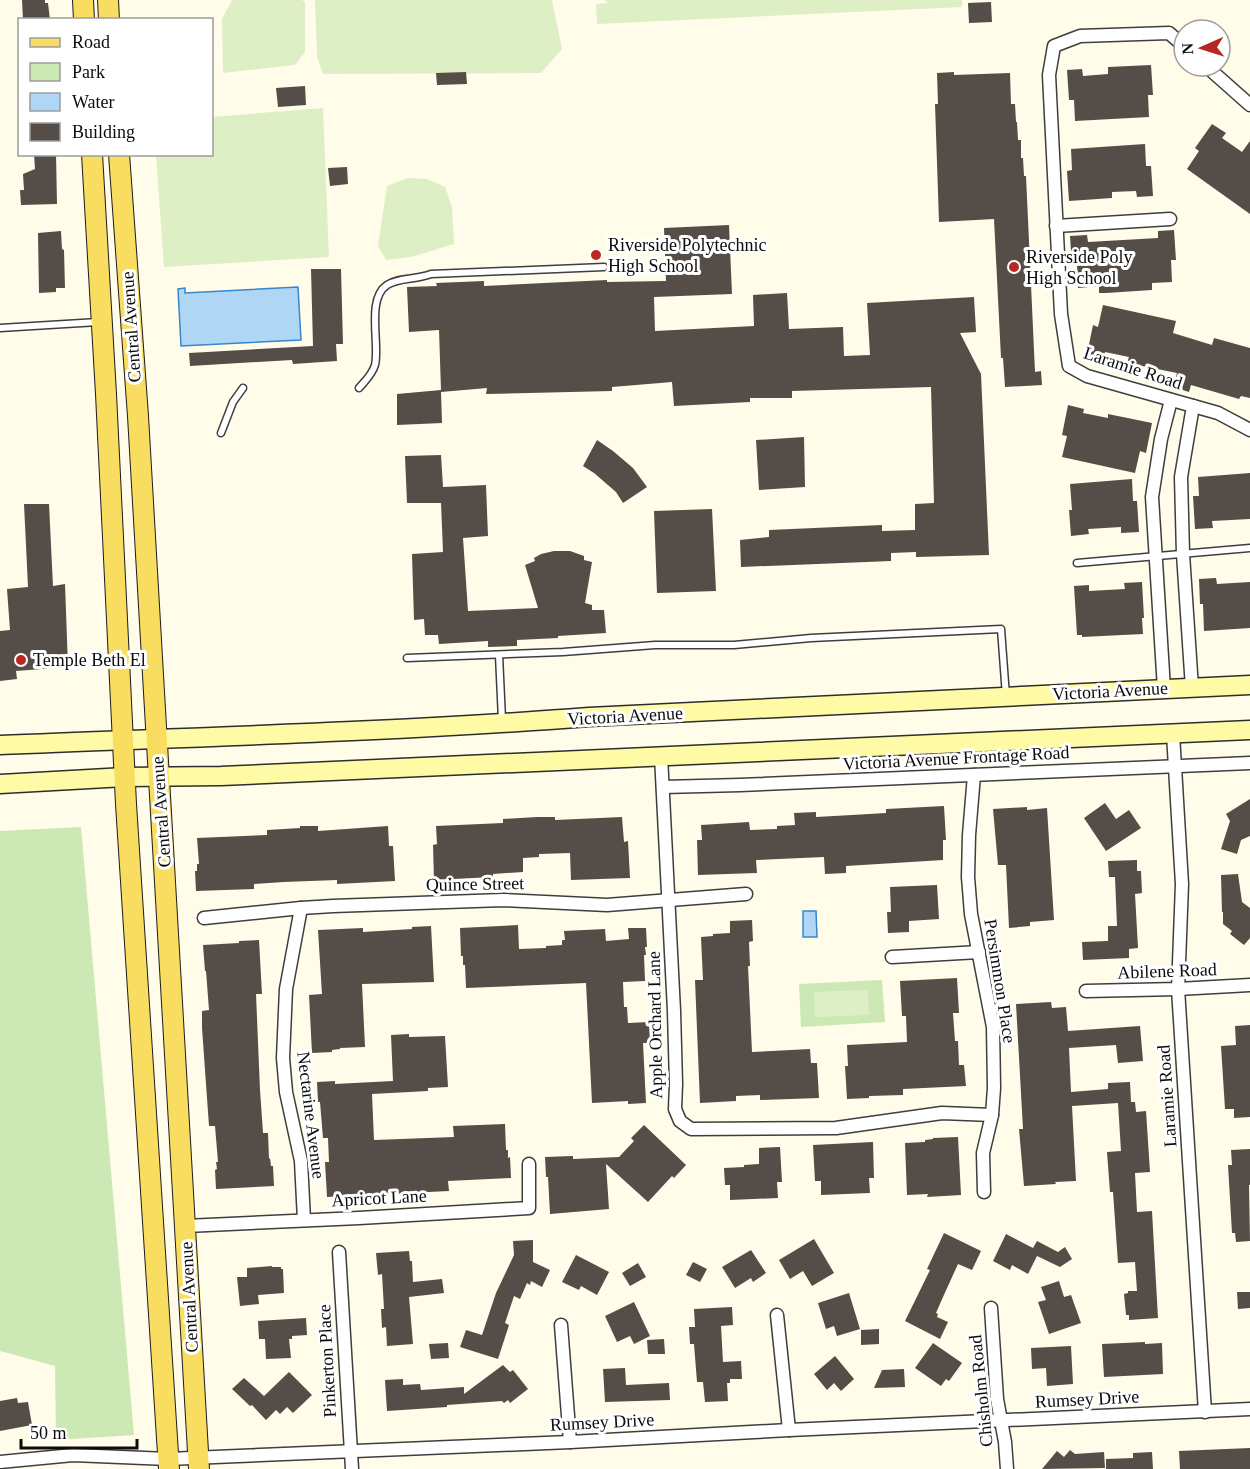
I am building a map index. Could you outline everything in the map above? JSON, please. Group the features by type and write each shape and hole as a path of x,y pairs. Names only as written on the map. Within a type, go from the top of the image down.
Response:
{"main road":[{"path":"83,0 84,18"},
{"path":"108,0 109,18"},
{"name":"Central Avenue","path":"92,156 125,777 168,1464"},
{"name":"Central Avenue","path":"119,156 138,416 198,1463"},
{"name":"Victoria Avenue","path":"0,745 502,724 589,717 1250,685"},
{"path":"0,784 1250,730"}],"street":[{"name":"Laramie Road","path":"1172,36 1169,33 1080,36 1054,46 1048,75 1061,314 1070,366 1087,376 1218,413 1250,430"},
{"path":"1220,78 1250,105"},
{"path":"1056,226 1170,219"},
{"path":"1164,689 1152,497 1161,439 1171,400"},
{"path":"1192,688 1183,554 1181,477 1193,406"},
{"name":"Laramie Road","path":"1173,734 1182,884 1178,989 1205,1412"},
{"name":"Apple Orchard Lane","path":"661,756 669,900 675,1109 680,1121 691,1129 836,1128 942,1113 992,1115"},
{"name":"Victoria Avenue Frontage Road","path":"663,788 1250,763"},
{"name":"Persimmon Place","path":"974,775 968,877 971,914 993,1027 994,1088 992,1115 983,1153 984,1192"},
{"name":"Quince Street","path":"204,918 301,908 503,900 607,905 746,894"},
{"name":"Nectarine Avenue","path":"301,908 286,989 283,1058 286,1092 301,1161 304,1220"},
{"path":"892,957 978,952"},
{"name":"Abilene Road","path":"1086,991 1250,985"},
{"name":"Apricot Lane","path":"186,1226 529,1208 529,1164"},
{"name":"Pinkerton Place","path":"339,1251 352,1469"},
{"name":"Chisholm Road","path":"991,1308 997,1399 1002,1421 1007,1469"},
{"path":"777,1315 789,1430"},
{"path":"561,1325 570,1442"},
{"path":"1205,1412 1250,1409"},
{"name":"Rumsey Drive","path":"0,1462 23,1464 73,1455 168,1464 198,1463 350,1452 1205,1412"}],"lane":[{"path":"359,388 371,375 375,364 375,309 377,297 388,284 397,280 422,278 431,274 604,267"},
{"path":"0,328 102,321"},
{"path":"221,433 232,402 243,388"},
{"path":"1077,563 1250,548"},
{"path":"407,658 562,652 655,645 734,645 812,638 1001,629 1006,697"},
{"path":"499,655 502,724"}],"green space":[{"path":"232,0 302,0 305,2 305,52 295,65 223,73 222,19"},
{"path":"315,0 552,0 562,49 541,73 323,74 317,57"},
{"path":"605,0 962,0 962,7 597,24 596,4 608,3"},
{"path":"323,108 329,257 164,267 156,156 213,156 213,117"},
{"path":"408,178 427,179 445,187 452,207 454,244 411,257 386,260 378,246 387,186"},
{"path":"81,827 134,1435 56,1440 55,1366 0,1351 0,831"},
{"path":"882,980 885,1022 801,1027 799,984"},
{"path":"868,990 869,1015 815,1017 814,992"}],"water":[{"path":"298,287 301,340 181,346 178,289 185,288 185,293"},
{"path":"803,911 816,911 817,937 803,937"}],"building":[{"path":"22,0 45,0 45,3 48,3 50,18 23,18"},
{"path":"991,2 992,22 969,23 968,3"},
{"path":"1151,65 1153,95 1148,95 1149,117 1075,121 1074,100 1069,100 1067,70 1082,69 1083,76 1108,74 1108,67"},
{"path":"466,72 467,84 437,85 436,73"},
{"path":"954,72 954,75 1010,73 1011,104 1015,104 1018,140 1021,140 1021,158 1023,158 1024,176 1026,176 1035,372 1041,371 1042,385 1005,387 1003,358 1001,358 994,219 939,222 935,104 938,104 937,73"},
{"path":"305,86 306,105 278,107 276,88"},
{"path":"1212,124 1226,133 1222,138 1242,152 1250,141 1250,214 1187,169 1199,151 1195,148"},
{"path":"1145,144 1146,166 1151,166 1153,196 1137,197 1136,191 1112,192 1112,198 1069,201 1067,171 1072,170 1071,149"},
{"path":"34,156 56,156 57,204 21,205 20,190 24,190 23,174 35,169"},
{"path":"347,167 348,184 330,186 328,168"},
{"path":"729,225 732,294 654,297 655,331 754,326 753,295 787,293 789,329 843,327 844,356 870,355 867,303 974,297 976,332 960,333 981,374 989,555 916,557 916,552 891,553 891,561 741,567 740,540 769,537 769,530 882,525 882,531 915,530 915,504 934,503 931,387 792,391 792,398 750,398 750,402 674,406 672,382 612,387 612,391 486,394 487,388 441,392 442,423 397,425 397,394 441,390 439,330 409,332 407,287 484,281 484,286 607,280 607,282 666,281 664,228"},
{"path":"1174,230 1176,260 1171,260 1172,282 1152,283 1152,290 1106,293 1099,293 1099,286 1078,288 1077,266 1072,266 1070,236 1087,235 1088,242 1158,238 1158,231"},
{"path":"61,231 65,288 56,288 56,292 39,293 38,233"},
{"path":"311,269 341,269 343,344 336,344 337,361 293,364 292,360 190,366 189,353 313,346"},
{"path":"1103,305 1176,321 1173,333 1212,345 1214,338 1250,348 1250,398 1241,396 1239,399 1191,385 1189,392 1173,387 1177,373 1127,363 1129,357 1105,352 1104,358 1087,354 1093,325 1098,327"},
{"path":"1068,405 1084,409 1083,413 1108,418 1108,414 1152,423 1146,453 1140,451 1135,473 1062,457 1067,436 1062,435"},
{"path":"804,437 805,487 759,490 756,440"},
{"path":"597,440 633,468 647,487 623,503 616,492 583,466"},
{"path":"441,455 443,487 486,485 488,536 463,538 468,611 538,608 525,565 535,561 534,558 541,554 570,551 592,562 585,603 592,605 592,610 604,610 606,633 517,640 517,646 488,647 488,641 439,644 438,635 425,635 424,619 414,620 412,554 443,552 441,503 407,503 405,456"},
{"path":"1250,473 1250,519 1212,521 1213,528 1195,529 1193,496 1199,496 1198,477"},
{"path":"1132,479 1133,501 1137,501 1139,532 1121,533 1121,527 1088,529 1089,534 1071,536 1070,484"},
{"path":"24,504 49,504 53,586 65,584 68,667 16,671 17,679 0,681 0,631 10,630 7,589 28,587"},
{"path":"712,509 716,591 657,593 654,511"},
{"path":"1216,578 1217,584 1250,582 1250,628 1204,631 1199,579"},
{"path":"1142,582 1143,634 1082,637 1082,635 1077,635 1074,586 1089,585 1089,591 1125,589 1124,583"},
{"path":"1250,799 1250,836 1241,840 1237,854 1221,849 1230,821 1226,814"},
{"path":"1105,803 1116,819 1129,810 1141,828 1106,851 1084,818"},
{"path":"944,806 946,840 943,840 943,860 846,866 846,873 825,874 824,857 756,860 757,873 698,875 697,840 702,840 701,825 749,822 750,830 777,829 777,826 795,825 794,813 816,812 816,817 886,813 886,809"},
{"path":"1027,807 1027,810 1047,808 1054,920 1030,922 1030,926 1009,928 1006,865 998,865 993,809"},
{"path":"555,817 555,820 622,817 624,842 628,841 630,878 571,880 570,853 539,854 539,857 523,858 523,872 493,874 493,877 434,880 433,845 437,844 436,826 503,823 503,819"},
{"path":"300,826 318,826 318,831 388,826 389,846 393,846 395,881 337,884 337,880 284,882 254,884 254,889 196,891 195,871 199,864 197,838 267,835 267,830 300,828"},
{"path":"1137,860 1137,871 1141,871 1142,893 1135,894 1138,948 1129,949 1129,958 1083,960 1082,942 1108,941 1108,926 1117,926 1115,877 1109,877 1108,861"},
{"path":"1238,874 1242,902 1250,908 1250,938 1244,945 1230,934 1232,931 1223,924 1221,875"},
{"path":"937,885 939,919 909,921 909,932 888,933 887,912 891,912 890,887"},
{"path":"752,920 753,941 749,942 750,966 748,966 752,1052 810,1049 811,1063 817,1063 819,1098 760,1100 760,1095 736,1096 736,1101 700,1103 695,980 703,980 701,937 730,933 730,921"},
{"path":"518,925 519,949 562,945 562,940 565,940 564,931 605,929 606,941 629,939 628,928 646,928 645,981 623,982 624,1007 627,1007 628,1023 649,1022 650,1043 643,1043 646,1103 628,1104 628,1101 592,1103 586,983 466,988 460,928"},
{"path":"431,926 434,982 362,984 365,1047 340,1048 332,1052 312,1053 309,995 322,994 318,930 363,928 363,932"},
{"path":"259,940 262,994 256,994 260,1090 263,1133 268,1133 269,1159 273,1166 274,1186 216,1189 215,1170 217,1169 216,1162 218,1162 215,1126 209,1126 202,1028 202,1011 209,1010 203,945"},
{"path":"957,978 959,1013 953,1013 955,1041 958,1041 959,1065 964,1065 966,1086 903,1089 903,1095 847,1099 845,1066 848,1066 847,1045 907,1042 906,1016 902,1016 900,981"},
{"path":"1051,1002 1052,1008 1066,1007 1068,1031 1140,1026 1143,1061 1118,1063 1116,1045 1069,1048 1071,1092 1108,1089 1108,1083 1130,1082 1131,1102 1135,1102 1136,1112 1146,1111 1150,1172 1135,1173 1137,1212 1152,1211 1158,1318 1129,1320 1129,1315 1126,1315 1124,1294 1128,1291 1137,1291 1135,1262 1118,1263 1113,1192 1110,1192 1107,1152 1121,1151 1118,1103 1072,1106 1076,1181 1024,1186 1019,1129 1023,1129 1016,1004"},
{"path":"1250,1025 1250,1117 1234,1118 1234,1109 1225,1109 1221,1046 1236,1045 1235,1026"},
{"path":"409,1034 409,1037 445,1036 448,1087 428,1088 428,1091 372,1094 374,1140 454,1137 453,1126 505,1124 506,1150 508,1150 508,1158 510,1157 511,1178 448,1181 449,1191 327,1197 325,1162 329,1162 328,1138 323,1138 317,1082 335,1081 335,1084 393,1081 391,1035"},
{"path":"644,1125 686,1165 674,1178 672,1176 648,1202 606,1164 609,1209 550,1214 545,1157 573,1156 573,1159 619,1157 634,1141 631,1138"},
{"path":"958,1137 961,1195 927,1197 928,1194 907,1195 905,1143 925,1142 933,1138"},
{"path":"873,1142 874,1178 869,1178 870,1193 821,1195 821,1181 815,1181 813,1145"},
{"path":"780,1147 782,1182 777,1182 778,1198 730,1200 730,1185 725,1185 724,1168 759,1164 759,1148"},
{"path":"1250,1149 1250,1241 1236,1242 1235,1233 1232,1233 1228,1165 1232,1165 1231,1150"},
{"path":"944,1233 981,1251 972,1270 958,1264 936,1313 937,1317 948,1322 940,1339 905,1321 930,1270 927,1269"},
{"path":"1006,1234 1033,1248 1037,1241 1058,1252 1065,1247 1072,1259 1060,1267 1037,1256 1028,1274 1012,1265 1010,1270 993,1261"},
{"path":"814,1239 834,1273 812,1286 803,1271 790,1279 779,1260"},
{"path":"533,1240 533,1262 550,1270 542,1287 531,1281 530,1285 527,1283 520,1299 514,1296 505,1323 509,1325 498,1359 460,1347 466,1330 482,1335 496,1293 514,1255 513,1241"},
{"path":"751,1250 766,1273 753,1282 751,1278 735,1288 722,1267"},
{"path":"409,1251 413,1282 442,1279 444,1293 409,1297 413,1344 387,1346 386,1327 382,1328 381,1309 384,1309 382,1274 378,1275 376,1253"},
{"path":"576,1255 609,1272 597,1295 581,1286 579,1290 562,1282"},
{"path":"693,1262 707,1269 700,1282 686,1275"},
{"path":"638,1263 646,1277 630,1286 622,1273"},
{"path":"272,1266 283,1269 284,1293 258,1295 259,1304 240,1306 237,1277 247,1277 247,1268"},
{"path":"1059,1281 1064,1297 1071,1295 1081,1323 1049,1334 1038,1302 1046,1300 1041,1287"},
{"path":"1237,1292 1250,1292 1250,1308 1238,1309"},
{"path":"849,1293 860,1329 837,1336 834,1326 826,1329 818,1303"},
{"path":"634,1302 650,1336 634,1344 630,1336 617,1342 605,1316"},
{"path":"732,1307 733,1325 721,1326 723,1362 741,1361 742,1379 730,1379 730,1383 727,1383 728,1401 705,1402 703,1382 697,1382 694,1344 690,1344 689,1327 695,1327 694,1309"},
{"path":"306,1318 307,1335 292,1336 292,1339 289,1339 291,1358 266,1359 265,1339 259,1339 258,1321"},
{"path":"879,1329 879,1344 861,1345 861,1330"},
{"path":"664,1339 665,1354 648,1354 647,1340"},
{"path":"1145,1342 1145,1344 1162,1343 1163,1374 1104,1377 1102,1344"},
{"path":"448,1343 449,1358 431,1359 429,1344"},
{"path":"933,1343 962,1363 949,1381 946,1379 941,1386 915,1368"},
{"path":"1071,1346 1073,1384 1047,1386 1046,1368 1032,1369 1031,1348"},
{"path":"835,1356 854,1379 841,1391 834,1383 827,1390 814,1374"},
{"path":"503,1365 510,1372 513,1370 528,1389 510,1403 508,1400 504,1403 502,1401 387,1411 385,1380 403,1379 403,1385 420,1384 421,1390 464,1387 464,1394"},
{"path":"625,1368 626,1385 669,1383 670,1400 605,1402 603,1369"},
{"path":"904,1369 905,1387 874,1388 882,1370"},
{"path":"289,1372 312,1395 293,1413 287,1407 280,1414 276,1410 266,1420 232,1389 244,1378 264,1396"},
{"path":"17,1398 18,1403 28,1402 32,1425 0,1431 0,1401"},
{"path":"1250,1448 1250,1469 1180,1469 1179,1451"},
{"path":"1070,1450 1075,1454 1104,1452 1105,1468 1042,1469 1057,1451 1064,1457"},
{"path":"1152,1452 1153,1469 1106,1469 1106,1459 1133,1458 1133,1453"}],"place":[{"name":"Riverside Polytechnic High School","path":"596,255"},
{"name":"Riverside Poly High School","path":"1014,267"},
{"name":"Temple Beth El","path":"21,660"}]}
